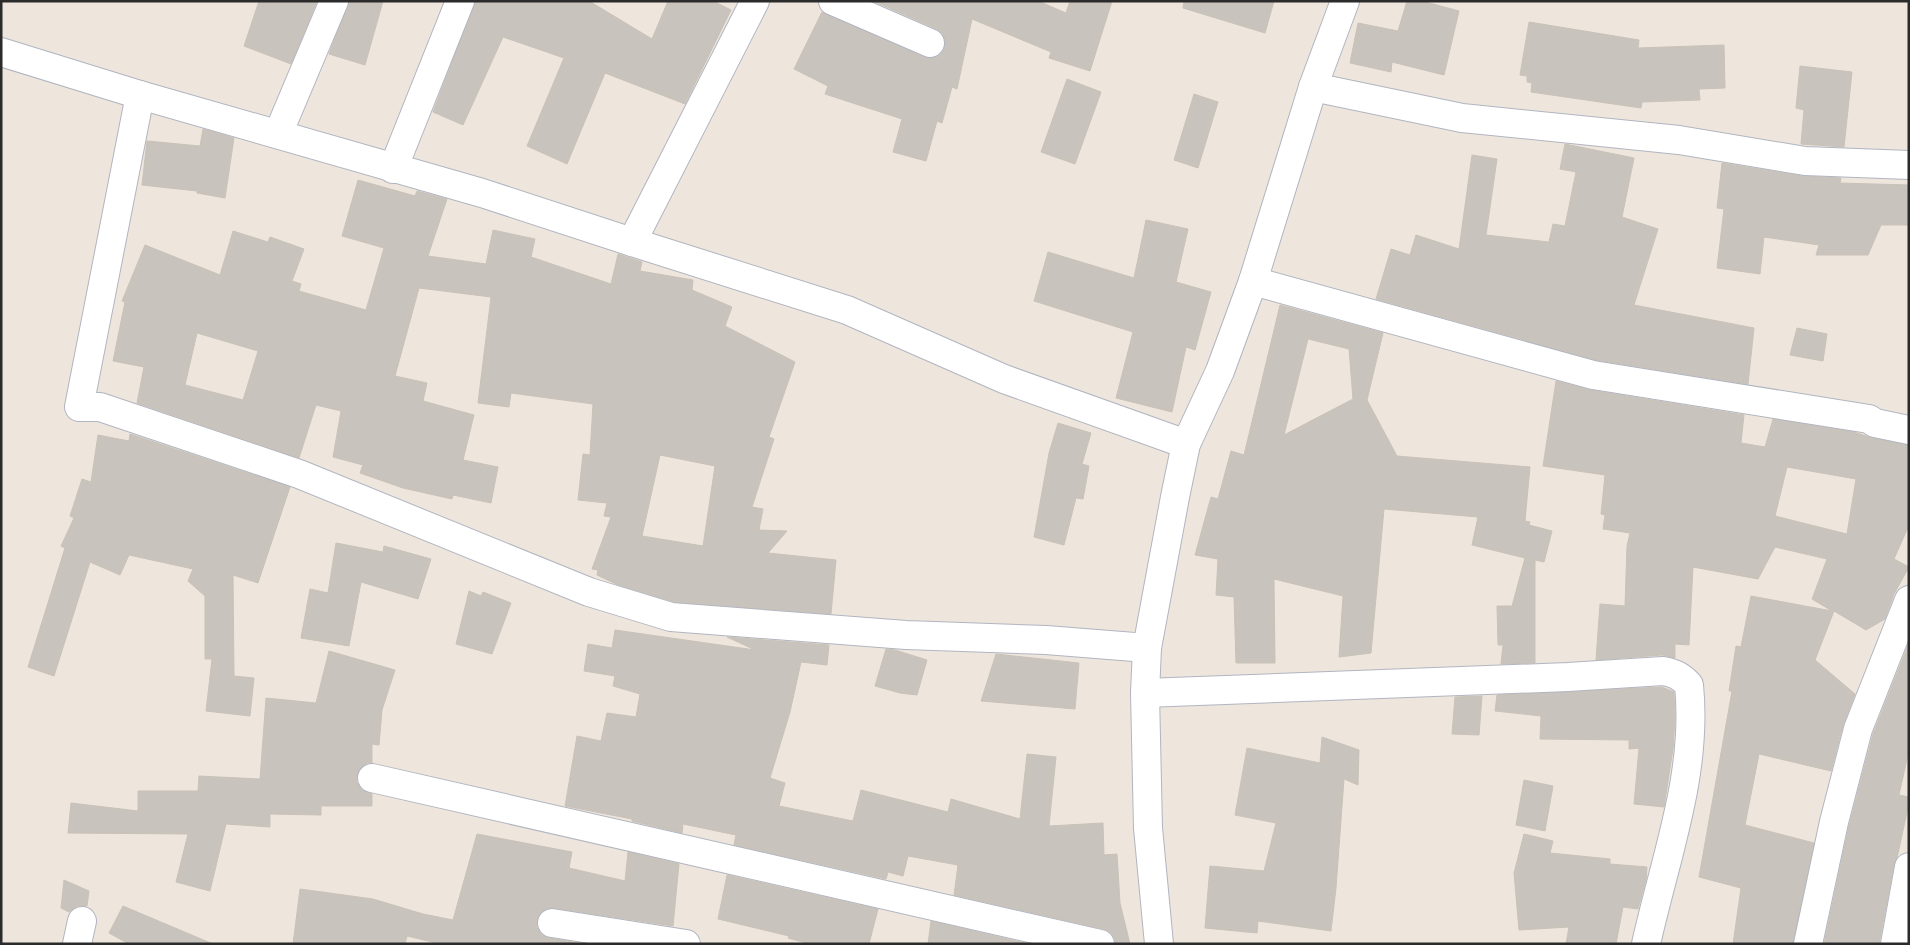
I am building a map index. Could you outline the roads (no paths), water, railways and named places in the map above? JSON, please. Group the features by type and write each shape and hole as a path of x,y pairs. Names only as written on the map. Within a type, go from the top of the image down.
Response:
{"street":[{"path":"278,134 334,1"},
{"path":"394,169 460,1"},
{"path":"632,242 755,1"},
{"path":"833,1 930,43"},
{"path":"1160,944 1148,828 1145,693 1147,648 1186,444 1220,371 1253,281 1313,87 1346,1"},
{"path":"1,52 140,95 482,193 847,310 1004,380 1186,444"},
{"path":"1313,87 1462,118 1679,140 1805,161 1909,165"},
{"path":"140,95 79,407 100,407 299,474 589,592 671,617 906,635 1046,640 1147,648"},
{"path":"1253,281 1593,375 1869,420 1909,430"},
{"path":"1808,944 1834,822 1858,729 1909,600"},
{"path":"1145,693 1568,677 1663,671 1682,677 1688,685 1689,744 1681,806 1646,944"},
{"path":"372,778 1100,944"},
{"path":"1895,944 1909,867"},
{"path":"552,923 686,944"}]}
